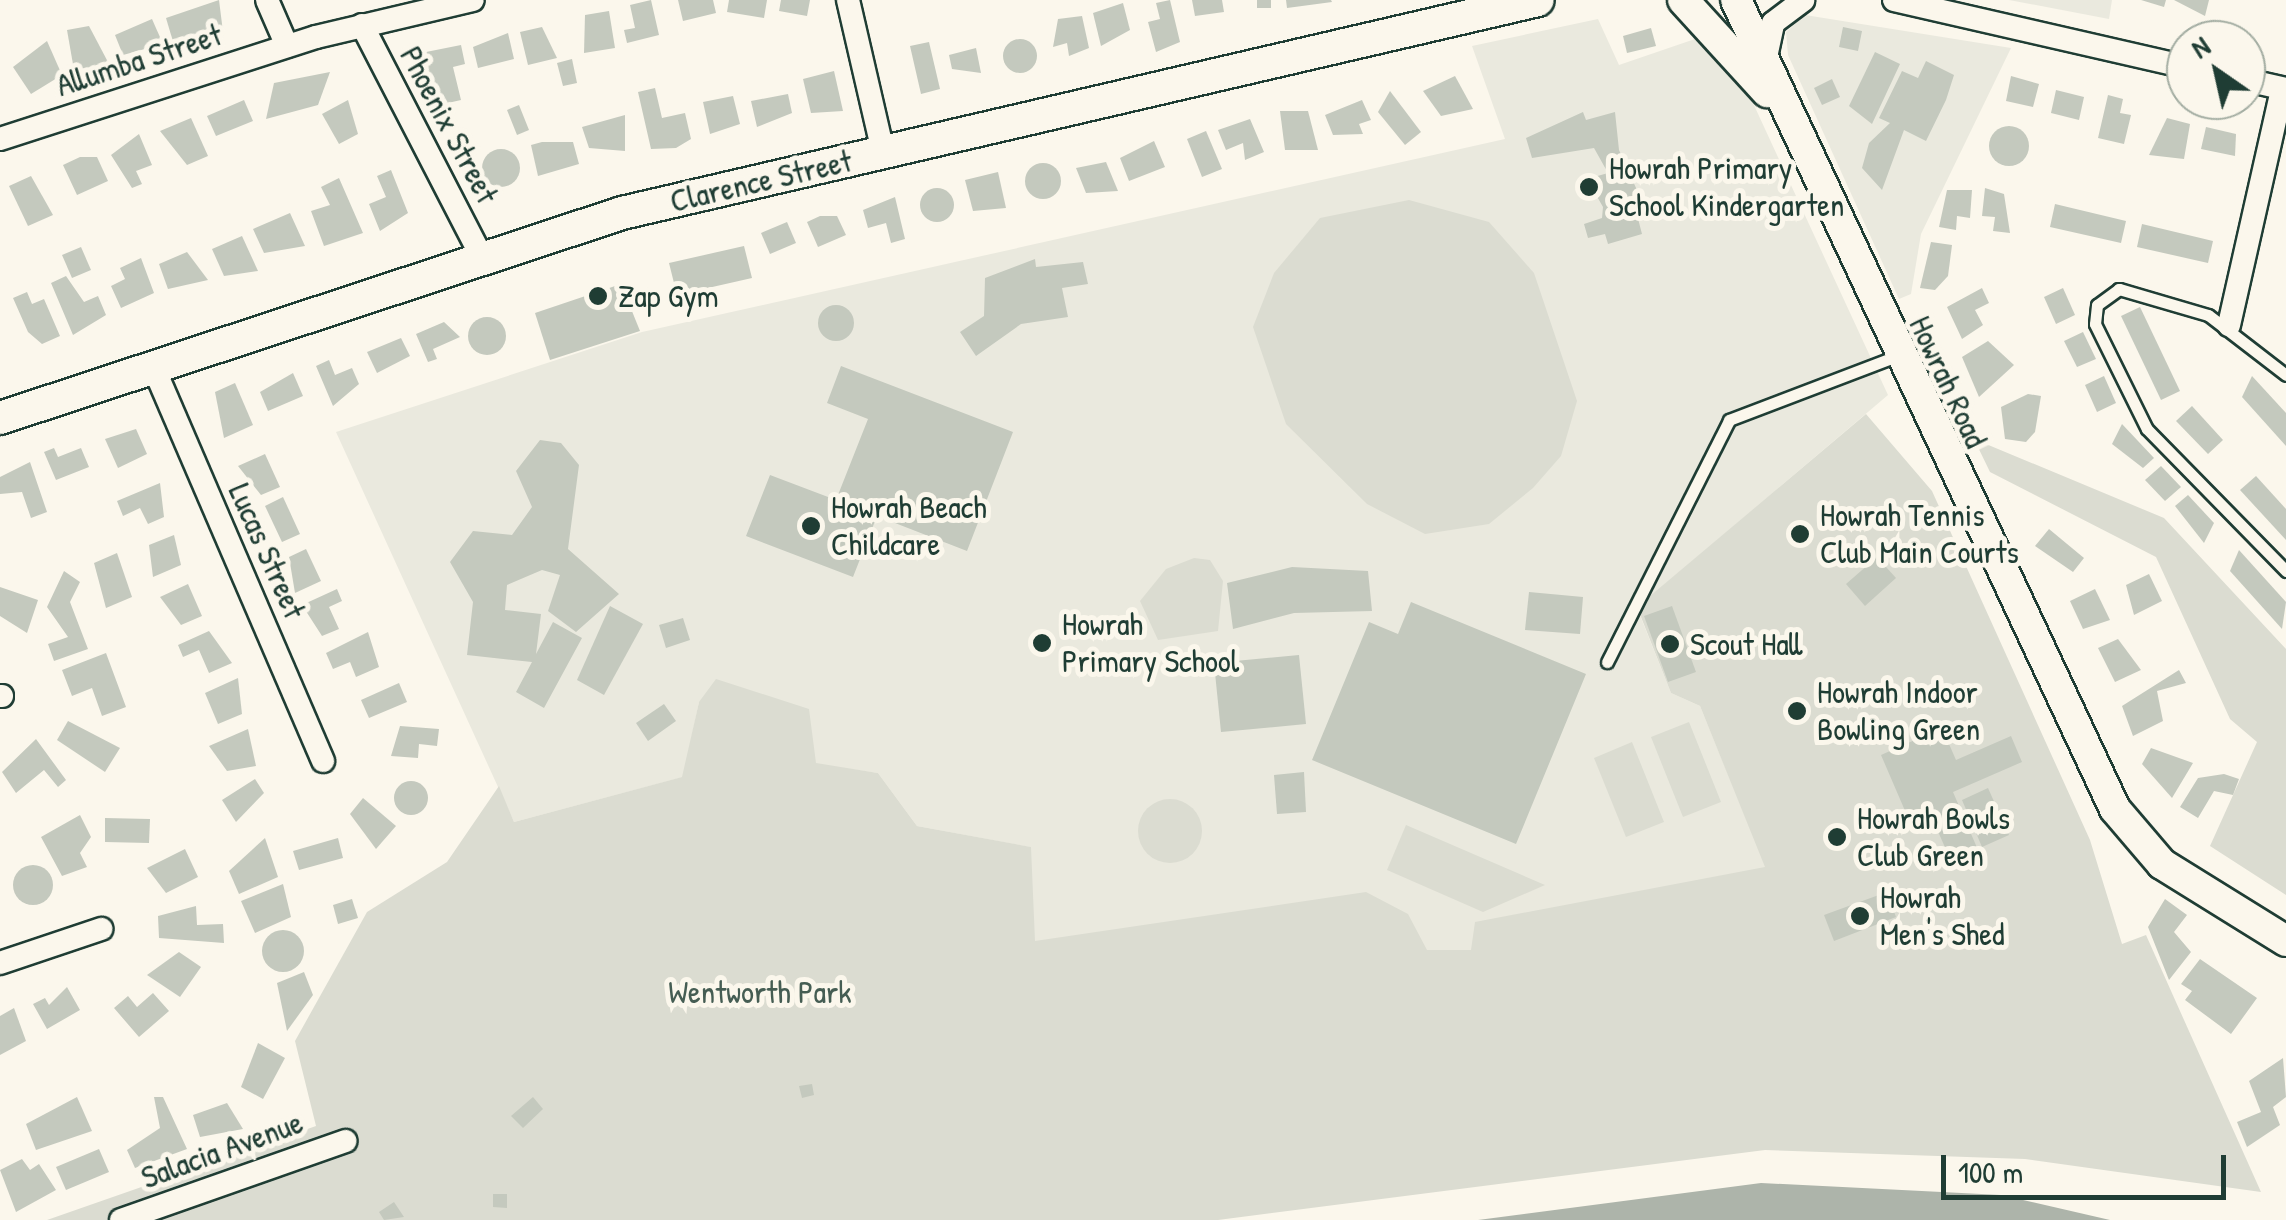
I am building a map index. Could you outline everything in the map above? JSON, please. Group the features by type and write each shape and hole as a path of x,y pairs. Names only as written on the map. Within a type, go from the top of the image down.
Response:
{"main road":[{"name":"Clarence Street","path":"0,418 480,254 882,152 1538,0"}],"street":[{"path":"267,0 287,46"},
{"name":"Allumba Street","path":"0,140 287,46 473,0"},
{"path":"848,0 882,152"},
{"path":"1683,0 1787,118"},
{"name":"Howrah Road","path":"1736,0 1897,356 2130,832 2162,864 2286,941"},
{"path":"1765,62 1773,23 1802,0"},
{"path":"1894,0 2166,61"},
{"name":"Phoenix Street","path":"362,25 480,254"},
{"path":"2229,325 2284,89"},
{"name":"Lucas Street","path":"153,366 323,761"},
{"path":"0,963 101,929"},
{"name":"Salacia Avenue","path":"122,1220 345,1140"}],"lane":[{"path":"2286,374 2229,325 2120,289 2100,298 2094,315 2147,429 2286,571"},
{"path":"1607,662 1729,420 1897,356"}],"shaded area":[{"path":"2009,0 2112,0 2109,19"},
{"path":"1805,15 2011,48 1921,234 1911,294 1899,299 1788,55 1786,32"},
{"name":"Howrah Primary School","path":"1598,19 1619,65 1695,39 1716,55 1753,103 1888,395 1637,608 1671,693 1700,706 1773,884 1041,1126 1030,847 917,826 878,773 816,764 699,702 683,777 514,822 336,432 642,332 1505,139 1472,46"},
{"path":"1761,1183 2001,1195 2110,1220 1478,1220"}],"green space":[{"path":"1409,200 1489,222 1534,273 1577,401 1561,456 1533,488 1489,524 1425,534 1367,504 1286,424 1253,327 1274,273 1320,218"},
{"name":"Wentworth Park","path":"1866,414 1932,491 2090,840 2122,944 2146,935 2261,1192 2025,1159 1765,1150 1218,1220 47,1220 316,1126 295,1041 367,912 447,862 499,786 514,822 682,777 699,702 716,679 809,709 816,763 878,773 917,826 1031,847 1035,941 1366,892 1408,914 1427,950 1471,950 1475,922 1765,867 1700,706 1671,693 1637,607"},
{"path":"1974,439 2164,518 2286,649 2286,895 2210,846 2257,742 2230,719 2156,557 1990,472"},
{"path":"1194,558 1210,560 1223,581 1218,631 1158,640 1140,601 1166,569"},
{"path":"1689,722 1721,802 1683,817 1651,737"},
{"path":"1632,742 1664,822 1626,837 1594,758"},
{"path":"1170,799 1192,809 1202,831 1192,853 1170,863 1148,853 1138,831 1148,809"},
{"path":"1406,825 1545,885 1483,912 1387,870"}],"building":[{"path":"219,0 223,32 174,45 166,18"},
{"path":"651,0 659,35 627,43 624,30 635,28 630,5"},
{"path":"678,0 713,0 716,13 683,21"},
{"path":"729,0 767,0 764,18 727,12"},
{"path":"781,0 810,0 807,16 779,11"},
{"path":"1170,0 1180,42 1156,52 1148,22 1160,19 1156,3"},
{"path":"1192,0 1222,0 1224,12 1195,16"},
{"path":"1257,0 1271,0 1271,8 1257,8"},
{"path":"1286,0 1331,0 1332,2 1287,8"},
{"path":"2141,0 2166,0 2164,7"},
{"path":"2174,0 2209,0 2205,16"},
{"path":"1123,3 1130,30 1101,46 1093,13"},
{"path":"609,11 615,48 584,53 585,15"},
{"path":"1082,16 1089,48 1069,56 1067,43 1053,47 1058,19"},
{"path":"152,19 163,44 123,55 115,35"},
{"path":"89,26 109,64 74,70 67,30"},
{"path":"542,27 557,58 528,65 520,32"},
{"path":"1843,27 1862,31 1858,51 1839,47"},
{"path":"1651,28 1656,46 1627,53 1623,36"},
{"path":"508,33 514,59 478,68 473,47"},
{"path":"1020,39 1032,44 1037,56 1032,68 1020,73 1008,68 1003,56 1008,44"},
{"path":"47,41 62,75 31,94 13,67"},
{"path":"929,42 940,89 921,94 910,46"},
{"path":"461,45 465,64 453,67 461,100 439,105 421,53"},
{"path":"976,48 981,73 952,69 949,55"},
{"path":"1875,52 1900,64 1872,124 1849,106"},
{"path":"572,59 577,83 563,86 557,63"},
{"path":"1926,61 1954,75 1946,100 1926,141 1904,130 1882,190 1862,168 1869,143 1890,123 1879,118 1902,71 1918,78"},
{"path":"834,71 843,111 811,113 803,79"},
{"path":"330,72 318,105 266,119 274,83"},
{"path":"1455,76 1473,109 1441,116 1423,91"},
{"path":"2011,76 2039,84 2033,107 2006,101"},
{"path":"1832,79 1840,97 1822,105 1814,88"},
{"path":"655,88 662,118 685,113 691,139 676,148 651,149 638,92"},
{"path":"2056,90 2084,97 2079,120 2051,113"},
{"path":"1390,91 1421,132 1405,145 1378,112"},
{"path":"788,94 792,113 757,127 751,101"},
{"path":"2108,95 2123,99 2120,113 2131,115 2124,144 2098,138"},
{"path":"733,96 740,124 710,134 703,102"},
{"path":"244,100 253,121 216,136 207,116"},
{"path":"348,100 358,134 339,144 322,114"},
{"path":"1362,100 1371,120 1359,124 1363,134 1333,135 1325,115"},
{"path":"519,105 529,130 517,135 507,110"},
{"path":"1280,111 1308,111 1318,150 1285,150"},
{"path":"1583,112 1586,120 1615,112 1619,150 1645,208 1636,211 1642,234 1608,244 1605,234 1588,238 1584,224 1602,218 1603,207 1587,179 1608,173 1594,148 1532,158 1526,138"},
{"path":"625,115 625,151 589,148 582,127"},
{"path":"191,118 208,156 187,165 160,131"},
{"path":"1250,119 1264,152 1245,160 1243,143 1226,150 1218,130"},
{"path":"2166,120 2190,124 2184,159 2149,155"},
{"path":"2009,126 2023,132 2029,146 2023,160 2009,166 1995,160 1989,146 1995,132"},
{"path":"2206,127 2236,134 2235,156 2201,149"},
{"path":"1206,131 1222,169 1202,177 1187,139"},
{"path":"139,134 152,165 136,171 142,184 132,188 111,155"},
{"path":"1154,141 1165,167 1129,181 1120,158"},
{"path":"573,142 579,164 538,176 531,145"},
{"path":"501,149 515,154 520,168 515,182 501,187 487,182 482,168 487,154"},
{"path":"80,157 97,157 108,181 77,195 63,165"},
{"path":"1106,162 1118,191 1086,193 1076,168"},
{"path":"1043,163 1056,168 1061,181 1056,194 1043,199 1030,194 1025,181 1030,168"},
{"path":"391,170 408,213 380,231 369,204 386,197 377,176"},
{"path":"998,172 1006,208 973,211 965,180"},
{"path":"31,176 53,215 28,226 9,186"},
{"path":"339,178 363,233 324,246 311,211 330,205 321,187"},
{"path":"937,188 949,193 954,205 949,217 937,222 925,217 920,205 925,193"},
{"path":"1985,188 2004,194 2010,233 1993,231 1995,217 1982,216"},
{"path":"1947,190 1972,190 1970,218 1957,216 1956,230 1939,227"},
{"path":"895,197 905,239 891,243 886,223 868,228 863,210"},
{"path":"2055,204 2126,221 2121,243 2050,227"},
{"path":"290,213 305,246 264,253 253,229"},
{"path":"820,216 837,216 846,235 818,247 807,222"},
{"path":"787,222 796,243 770,254 761,233"},
{"path":"2142,224 2213,241 2208,263 2137,247"},
{"path":"242,236 258,271 224,276 212,249"},
{"path":"1931,242 1952,245 1948,276 1935,290 1920,288"},
{"path":"744,246 752,278 677,295 669,263"},
{"path":"81,247 91,270 72,278 62,255"},
{"path":"187,252 208,280 168,289 159,264"},
{"path":"141,258 154,293 121,308 111,286 125,279 120,268"},
{"path":"1035,259 1036,267 1083,262 1088,284 1062,288 1068,317 1021,324 976,356 960,332 984,316 985,278"},
{"path":"66,276 84,302 98,296 106,315 73,335 51,283"},
{"path":"621,284 640,331 550,360 535,313"},
{"path":"1982,288 1989,303 1975,310 1983,325 1962,339 1947,307"},
{"path":"2063,288 2075,315 2056,324 2044,297"},
{"path":"27,292 32,304 44,299 60,336 42,344 28,332 13,298"},
{"path":"836,305 848,311 854,323 848,335 836,341 824,335 818,323 824,311"},
{"path":"2140,307 2180,391 2161,400 2121,316"},
{"path":"487,317 501,322 506,336 501,350 487,355 473,350 468,336 473,322"},
{"path":"444,322 460,337 433,349 437,359 428,362 416,334"},
{"path":"2083,332 2096,359 2077,367 2064,341"},
{"path":"401,338 410,356 377,373 367,352"},
{"path":"1988,341 2014,365 1979,397 1962,357"},
{"path":"329,360 335,375 352,368 359,384 333,406 316,366"},
{"path":"841,366 1013,432 967,551 877,516 853,577 746,536 770,475 836,500 868,419 827,403"},
{"path":"293,373 303,396 268,411 260,392"},
{"path":"2104,376 2116,403 2097,412 2085,385"},
{"path":"2252,376 2286,413 2286,446 2242,397"},
{"path":"235,383 253,425 224,438 215,392"},
{"path":"2028,394 2041,396 2035,432 2026,442 2005,439 2001,407"},
{"path":"2192,406 2223,440 2208,454 2176,421"},
{"path":"2122,424 2154,458 2143,468 2112,444"},
{"path":"136,429 147,454 118,468 105,439"},
{"path":"540,440 561,443 579,465 568,549 619,594 576,632 548,611 560,575 542,570 507,585 505,610 541,614 536,654 553,622 582,638 544,708 516,692 532,662 467,655 473,602 450,562 473,531 512,535 532,507 516,471"},
{"path":"54,448 58,457 81,448 89,467 56,480 44,452"},
{"path":"265,454 280,487 261,495 238,466"},
{"path":"30,462 47,512 31,518 22,492 0,494 0,477"},
{"path":"2161,466 2181,487 2165,501 2145,480"},
{"path":"2256,476 2286,509 2286,540 2240,490"},
{"path":"160,483 164,517 148,524 140,508 123,516 117,501"},
{"path":"2188,495 2214,523 2204,543 2175,506"},
{"path":"283,497 300,534 282,542 265,506"},
{"path":"2049,529 2084,558 2073,572 2035,546"},
{"path":"174,535 181,565 153,577 149,545"},
{"path":"306,549 321,581 295,593 289,557"},
{"path":"2239,550 2286,602 2282,629 2230,571"},
{"path":"117,553 132,597 106,608 94,563"},
{"path":"1877,557 1896,578 1865,606 1846,584"},
{"path":"1292,567 1368,571 1372,611 1294,613 1233,629 1227,583"},
{"path":"64,571 80,582 70,602 88,649 54,661 48,644 68,637 47,607"},
{"path":"2149,574 2162,601 2134,615 2126,585"},
{"path":"188,584 202,616 181,625 160,597"},
{"path":"0,587 38,600 27,633 0,616"},
{"path":"337,589 342,601 329,607 339,629 322,636 302,605"},
{"path":"2095,589 2110,620 2083,629 2070,601"},
{"path":"1529,592 1583,597 1580,634 1525,630"},
{"name":"Howrah Primary School","path":"1411,602 1586,674 1516,844 1312,760 1369,622 1398,634"},
{"path":"610,606 643,624 604,695 577,680"},
{"name":"Scout Hall","path":"1672,606 1696,672 1668,682 1644,616"},
{"path":"683,618 690,640 666,648 659,625"},
{"path":"209,631 232,663 209,673 199,650 183,657 178,645"},
{"path":"368,632 379,667 356,677 350,662 333,669 326,653"},
{"path":"2118,639 2141,670 2115,682 2098,648"},
{"path":"106,653 126,707 102,716 92,688 72,696 62,670"},
{"path":"1299,655 1306,724 1221,732 1214,663"},
{"path":"2179,670 2186,683 2157,691 2163,721 2133,736 2122,706"},
{"path":"238,678 242,714 218,724 205,693"},
{"path":"399,683 407,702 369,718 361,700"},
{"path":"664,704 676,721 648,741 636,723"},
{"path":"68,721 120,748 105,772 57,740"},
{"path":"400,726 439,729 437,746 419,744 418,758 391,756"},
{"path":"1942,728 1956,760 2011,736 2022,762 1953,792 1978,850 1951,861 1929,811 1909,820 1881,755"},
{"path":"248,729 256,766 227,771 209,746"},
{"path":"36,739 66,780 58,787 44,770 16,793 2,772"},
{"path":"2151,748 2193,763 2172,798 2142,764"},
{"path":"1304,772 1306,812 1277,814 1274,775"},
{"path":"2224,774 2239,779 2233,795 2214,791 2198,818 2180,807 2198,778"},
{"path":"255,779 264,793 236,822 222,800"},
{"path":"411,781 423,786 428,798 423,810 411,815 399,810 394,798 399,786"},
{"path":"1988,788 2009,835 1982,847 1962,800"},
{"path":"363,798 396,826 376,849 350,814"},
{"path":"80,815 91,837 80,853 87,867 62,876 41,837"},
{"path":"105,818 150,819 149,843 105,842"},
{"path":"265,838 278,877 239,894 229,871"},
{"path":"338,838 343,858 299,870 293,851"},
{"path":"185,849 198,877 166,893 147,868"},
{"path":"33,865 47,871 53,885 47,899 33,905 19,899 13,885 19,871"},
{"path":"283,884 291,917 255,933 241,901"},
{"name":"Howrah Men's Shed","path":"1887,892 1896,917 1834,941 1824,915"},
{"path":"352,899 358,918 338,924 333,905"},
{"path":"2165,899 2187,915 2174,932 2191,952 2169,980 2148,927"},
{"path":"196,906 197,925 223,924 224,943 159,938 158,916"},
{"path":"283,930 298,936 304,951 298,966 283,972 268,966 262,951 268,936"},
{"path":"179,952 201,967 180,997 147,975"},
{"path":"2200,959 2257,998 2231,1034 2185,1000 2192,991 2181,984"},
{"path":"304,972 313,995 287,1031 277,983"},
{"path":"723,982 732,985 732,1003 723,1006 714,1003 711,994 714,985"},
{"path":"67,987 80,1010 47,1029 33,1004 45,998 49,1005"},
{"path":"153,993 169,1011 139,1037 114,1008 128,996 137,1007"},
{"path":"14,1008 26,1041 0,1055 0,1016"},
{"path":"258,1043 285,1058 263,1099 241,1087"},
{"path":"2283,1058 2286,1097 2273,1107 2280,1125 2247,1147 2237,1122 2261,1112 2249,1081"},
{"path":"812,1084 814,1095 802,1098 799,1086"},
{"path":"77,1097 92,1131 36,1150 26,1124"},
{"path":"154,1097 163,1097 187,1149 135,1168 127,1150 160,1128"},
{"path":"533,1097 543,1109 523,1128 511,1116"},
{"path":"227,1103 243,1129 200,1137 193,1115"},
{"path":"99,1149 109,1172 66,1190 56,1167"},
{"path":"22,1159 30,1170 39,1164 56,1190 16,1212 0,1170"},
{"path":"493,1194 507,1194 507,1208 493,1207"},
{"path":"394,1202 404,1217 384,1220 379,1212"}],"place":[{"name":"Howrah Primary School Kindergarten","path":"1589,187"},
{"name":"Zap Gym","path":"598,296"},
{"name":"Howrah Beach Childcare","path":"811,526"},
{"name":"Howrah Tennis Club Main Courts","path":"1800,534"},
{"name":"Howrah Primary School","path":"1042,643"},
{"name":"Scout Hall","path":"1670,644"},
{"name":"Howrah Indoor Bowling Green","path":"1797,711"},
{"name":"Howrah Bowls Club Green","path":"1837,837"},
{"name":"Howrah Men's Shed","path":"1860,916"}]}
